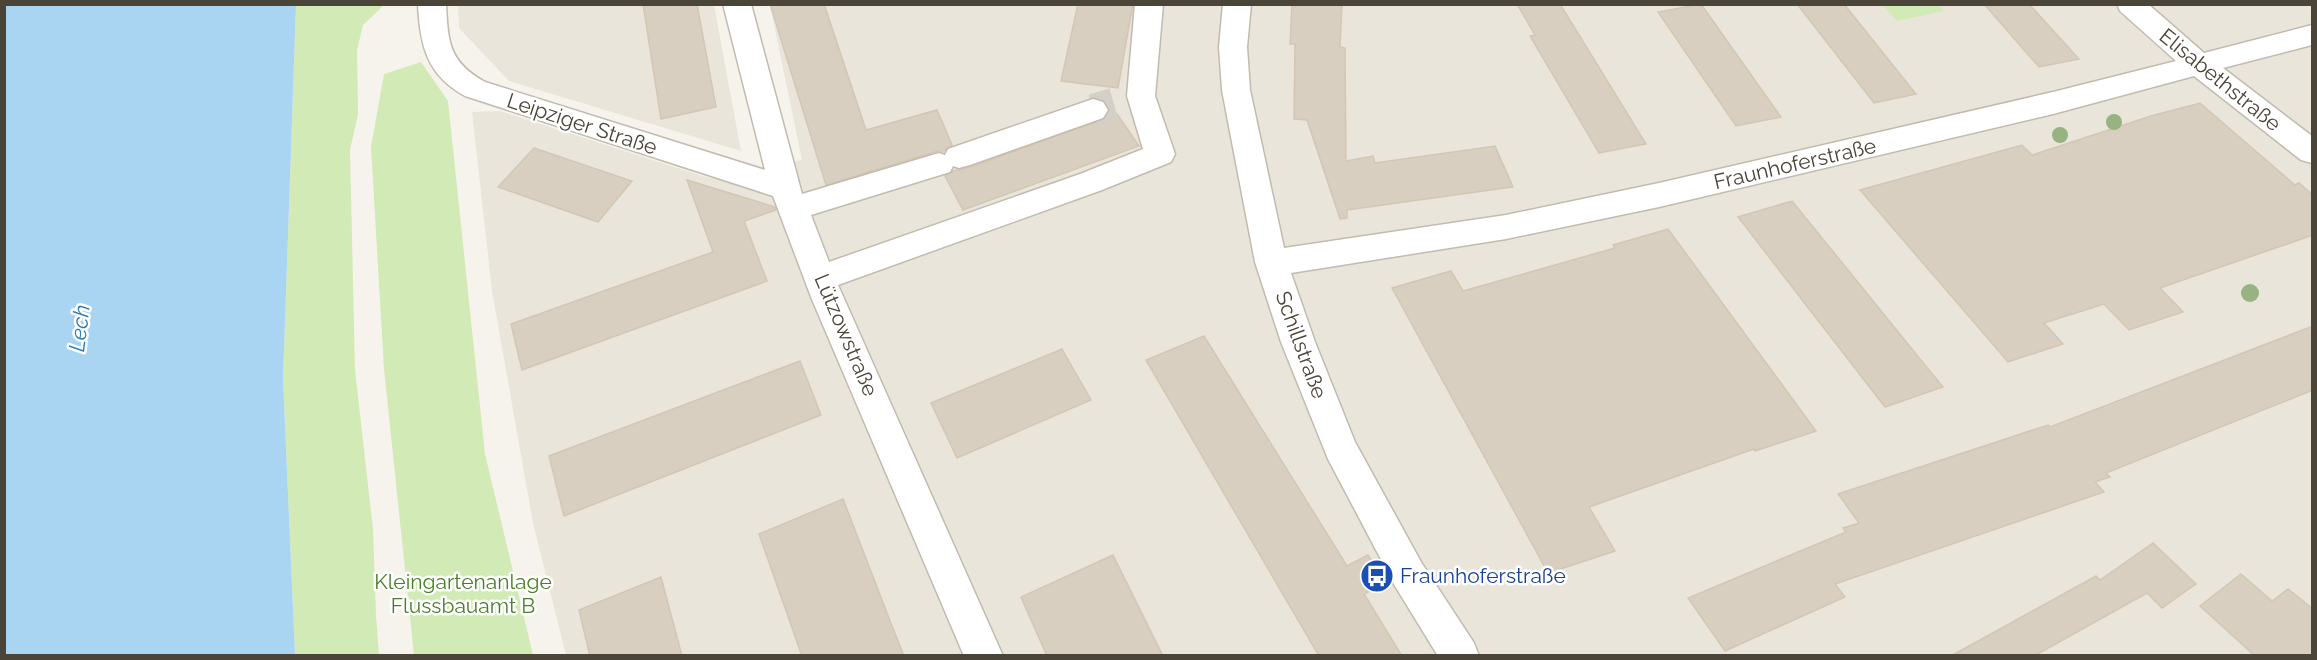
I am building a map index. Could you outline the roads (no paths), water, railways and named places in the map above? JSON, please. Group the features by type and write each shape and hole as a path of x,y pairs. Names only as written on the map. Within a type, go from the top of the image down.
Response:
{"street":[{"name":"Leipziger Straße","path":"432,4 434,34 442,57 454,76 475,89 790,198"},
{"name":"Lützowstraße","path":"737,4 790,198 821,278 984,656"},
{"path":"1116,103 1149,4"},
{"name":"Schillstraße","path":"1237,4 1233,47 1236,90 1271,262 1298,342 1340,448 1408,574 1460,656"},
{"name":"Elisabethstraße","path":"2130,4 2199,65 2313,152"},
{"name":"Fraunhoferstraße","path":"1271,262 1303,260 1580,213 2053,104 2313,35"},
{"path":"790,198 949,160 1116,103"},
{"path":"821,278 1091,182 1161,154 1116,103"}],"water":[{"name":"Lech","path":"4,5 296,5 283,379 295,655 5,655"}],"tunnel":[{"path":"1093,110 1114,104"}],"place":[{"name":"Fraunhoferstraße","path":"1377,576"}],"park label":[{"name":"Kleingartenanlage Flussbauamt B","path":"463,594"}]}
